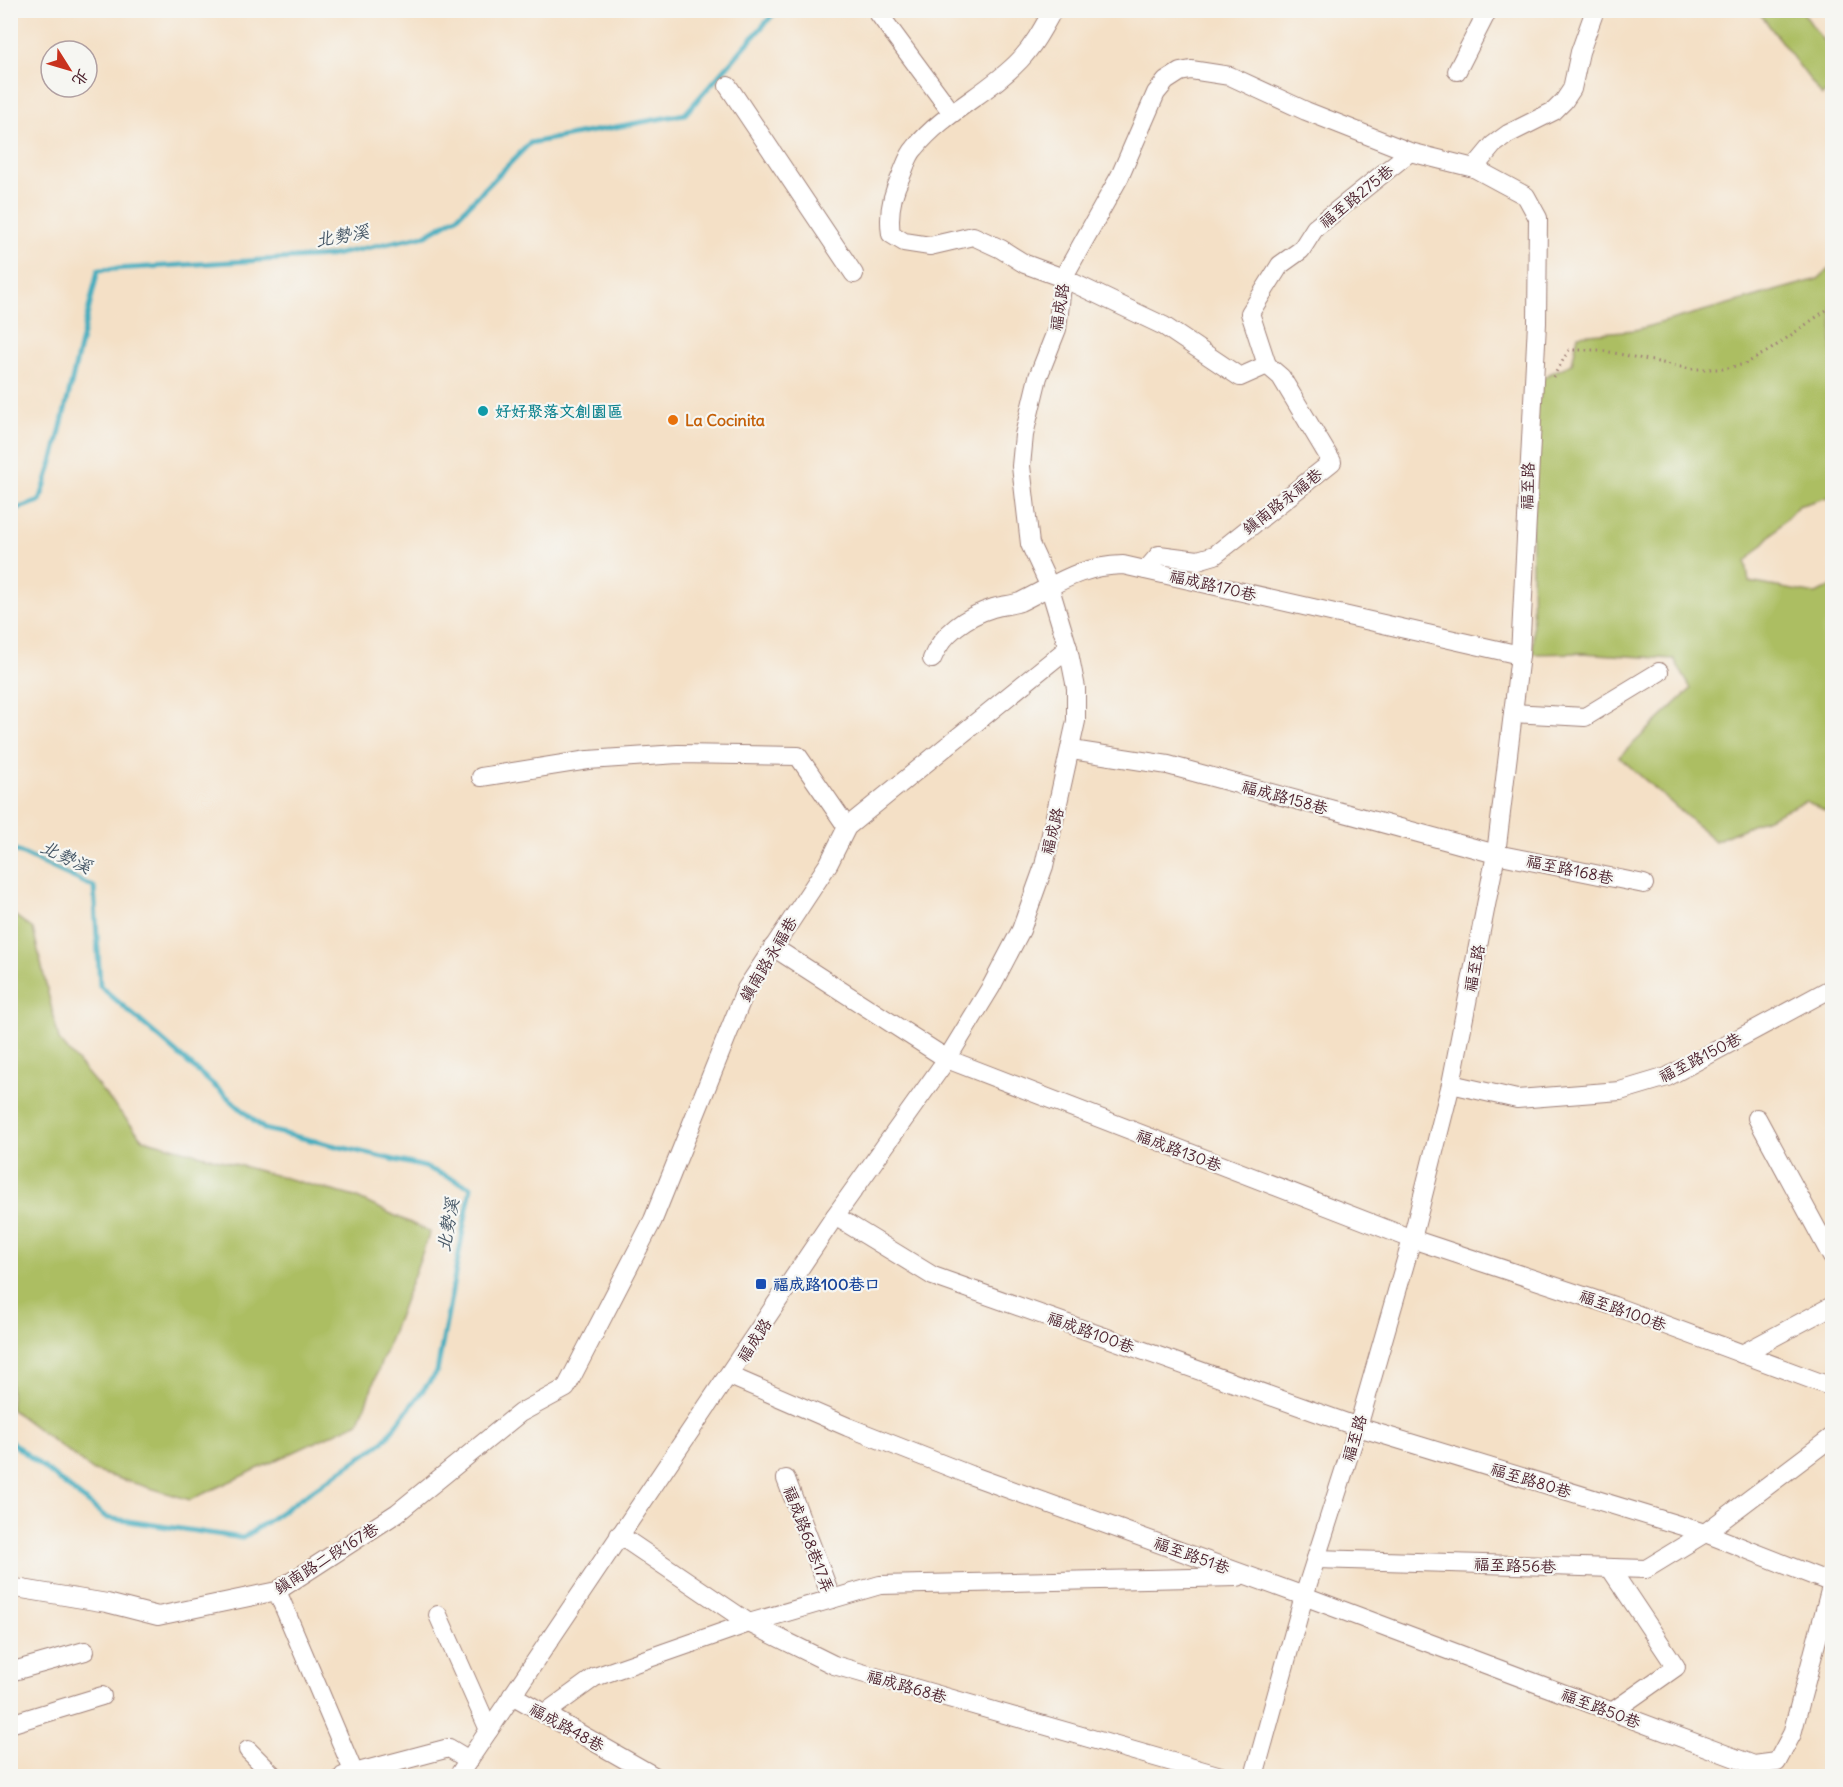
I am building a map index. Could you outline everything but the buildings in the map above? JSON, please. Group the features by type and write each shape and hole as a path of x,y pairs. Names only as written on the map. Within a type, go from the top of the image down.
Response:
{"street":[{"path":"876,10 952,113"},
{"path":"1053,10 1036,41 1019,61 986,90 952,113 914,149 892,200 889,223 891,234 904,242 930,246 973,236 1001,249 1025,264 1063,278 1164,326 1240,377 1267,365"},
{"path":"1457,71 1488,10"},
{"path":"1474,168 1493,145 1508,134 1554,111 1564,101 1572,89 1580,52 1595,10"},
{"name":"福成路","path":"458,1776 619,1535 730,1376 835,1216 947,1059 991,987 1021,930 1044,866 1072,750 1076,721 1076,688 1068,648 1049,585 1030,544 1021,466 1024,435 1038,377 1057,330 1063,278 1120,176 1156,93 1166,81 1180,72 1204,71 1230,76 1306,111 1410,152 1474,168"},
{"path":"728,86 854,274"},
{"name":"福至路275巷","path":"1267,365 1250,314 1280,265 1301,250 1315,228 1410,152"},
{"name":"福至路","path":"1254,1776 1305,1596 1358,1426 1412,1239 1451,1084 1496,854 1520,655 1537,323 1538,218 1527,196 1474,168"},
{"name":"鎮南路永福巷","path":"1146,570 1159,555 1198,560 1215,555 1332,462 1281,377 1267,365"},
{"name":"福成路170巷","path":"932,659 938,644 956,627 979,613 1018,603 1049,585 1098,566 1123,565 1520,655"},
{"name":"鎮南路永福巷","path":"566,1388 653,1220 746,989 830,863 847,827 1068,648"},
{"path":"1513,713 1585,717 1659,672"},
{"name":"福成路158巷","path":"1072,750 1168,765 1496,854"},
{"path":"481,777 588,760 678,754 798,756 847,827"},
{"name":"福至路168巷","path":"1496,854 1644,884"},
{"name":"福成路130巷","path":"773,946 947,1059 1412,1239"},
{"name":"福至路150巷","path":"1451,1084 1517,1099 1620,1091 1667,1077 1833,988"},
{"path":"1757,1118 1833,1257"},
{"name":"福成路100巷","path":"835,1216 933,1276 1358,1426"},
{"name":"福至路100巷","path":"1412,1239 1614,1306 1833,1387"},
{"path":"1742,1354 1833,1306"},
{"name":"福至路51巷","path":"730,1376 970,1475 1249,1577"},
{"name":"鎮南路二段167巷","path":"10,1587 107,1603 158,1616 277,1591 397,1514 520,1413 566,1388"},
{"name":"福至路80巷","path":"1358,1426 1705,1533 1832,1583"},
{"path":"1705,1533 1833,1437"},
{"name":"福成路68巷17弄","path":"786,1479 832,1599"},
{"name":"福至路56巷","path":"1316,1559 1646,1569 1705,1533"},
{"name":"福成路68巷","path":"619,1535 749,1623 834,1665 1221,1776"},
{"path":"1610,1568 1676,1667 1612,1712"},
{"name":"福至路51巷","path":"544,1714 595,1677 749,1623 879,1585 1249,1577"},
{"name":"福至路50巷","path":"1249,1577 1754,1765 1778,1762 1792,1734 1832,1583"},
{"path":"277,1591 348,1775 449,1748 469,1760"},
{"path":"438,1615 489,1730"},
{"path":"10,1672 85,1651"},
{"name":"福成路48巷","path":"512,1695 654,1776"},
{"path":"10,1724 102,1696"},
{"path":"248,1750 274,1776"}],"path":[{"path":"1552,378 1569,350 1600,350 1691,369 1723,369 1746,364 1833,306"}],"green space":[{"path":"1758,11 1802,11 1832,53 1832,87 1822,96"},
{"path":"1832,266 1832,496 1798,506 1746,562 1749,582 1816,594 1832,586 1832,814 1806,801 1715,841 1619,757 1691,689 1674,659 1582,653 1533,654 1530,388 1547,375 1572,364 1578,335 1635,330 1818,279"},
{"path":"10,912 33,929 59,1040 143,1139 355,1197 430,1232 359,1422 190,1500 94,1471 11,1409"}],"waterway":[{"name":"北勢溪","path":"10,511 40,501 55,452 98,270 329,256 426,235 457,217 530,143 685,114 777,10"},
{"name":"北勢溪","path":"10,848 94,887 100,986 264,1129 425,1167 471,1187 437,1372 383,1442 243,1538 107,1518 10,1441"}],"place":[{"name":"好好聚落文創園區","path":"483,411"},
{"name":"La Cocinita","path":"673,420"},
{"name":"福成路100巷口","path":"761,1284"}]}
